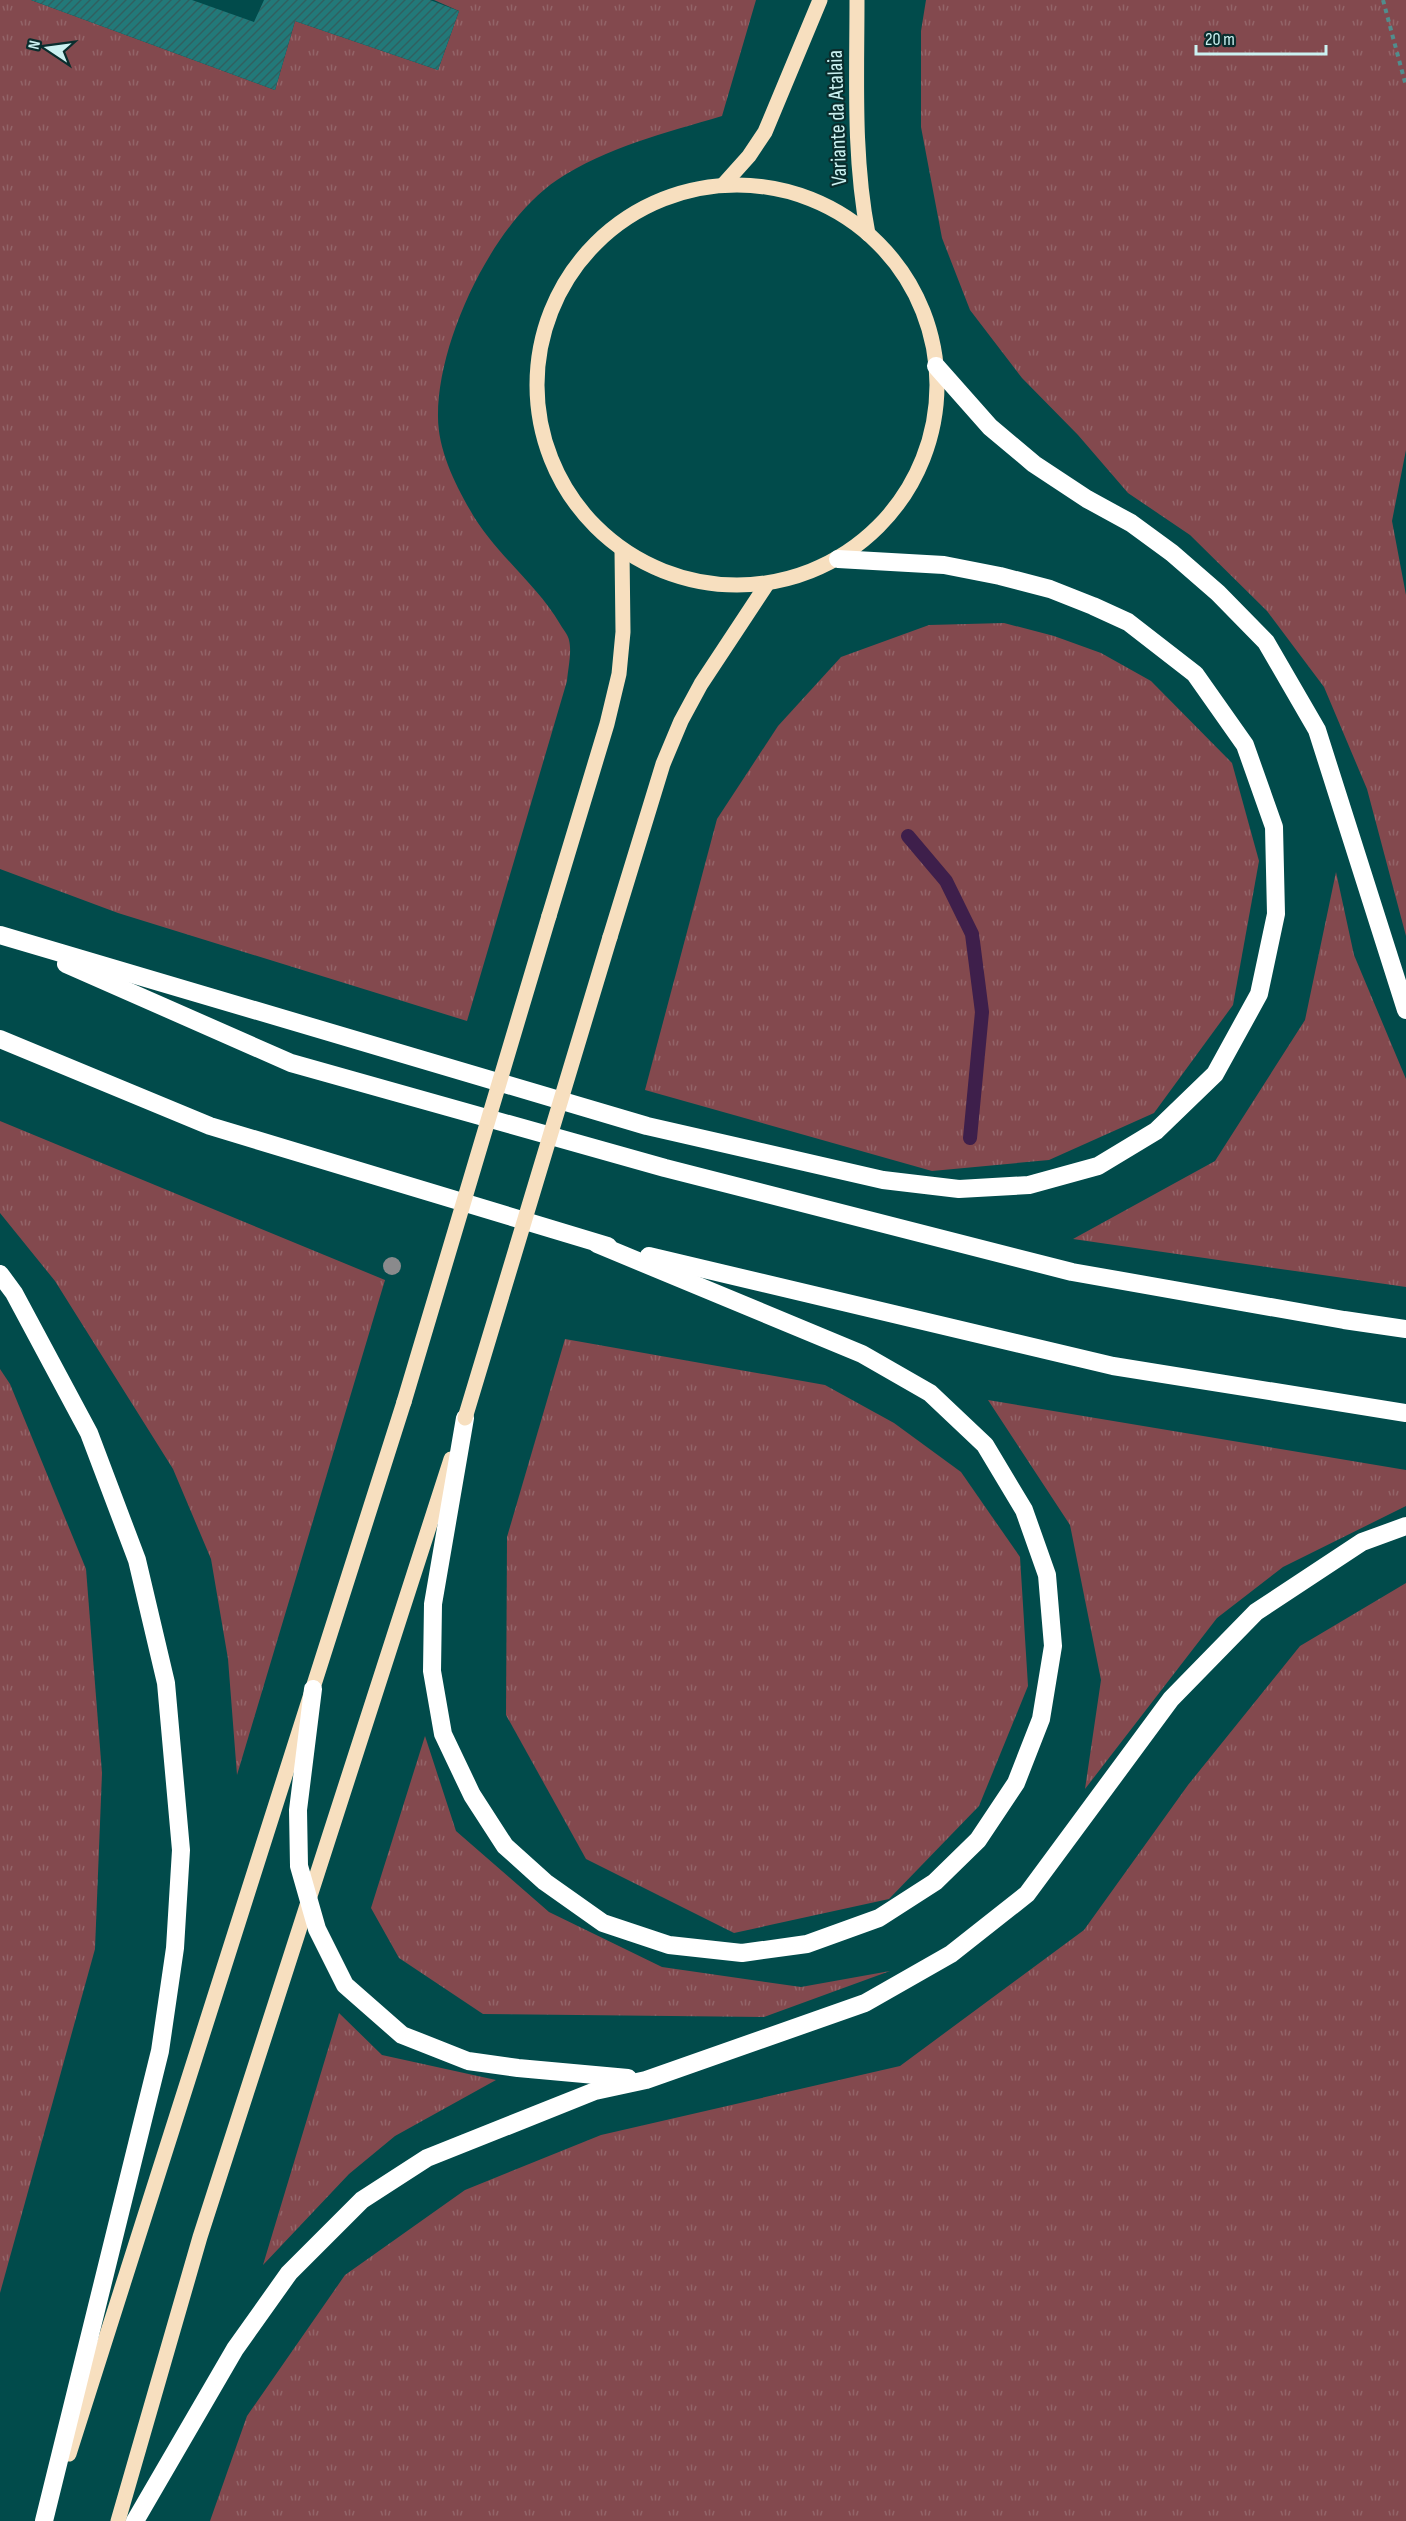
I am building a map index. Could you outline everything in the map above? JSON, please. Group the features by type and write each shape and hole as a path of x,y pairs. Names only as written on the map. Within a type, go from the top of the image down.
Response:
{"highway":[{"path":"936,366 990,427 1034,464 1087,499 1131,523 1172,553 1218,593 1266,642 1317,730 1406,1010"},
{"path":"0,935 647,1126 883,1180 959,1189 1029,1185 1098,1166 1156,1131 1215,1074 1259,994 1276,914 1274,827 1245,745 1195,674 1128,622 1093,606 1050,589 1000,576 944,566 838,559"},
{"path":"0,935 291,1063 631,1159 1071,1272 1406,1329"},
{"path":"0,1039 210,1126 597,1244 1113,1366 1406,1413"},
{"path":"465,1418 433,1604 434,1682 443,1734 471,1795 505,1846 545,1882 603,1923 669,1945 742,1953 807,1944 879,1918 935,1882 978,1840 1016,1783 1041,1719 1053,1646 1047,1575 1024,1510 985,1445 930,1393 862,1354 597,1244"},
{"path":"0,1274 14,1293 89,1433 137,1560 166,1683 181,1851 175,1948 160,2051 46,2521"},
{"path":"135,2521 235,2349 289,2273 362,2200 427,2158 595,2091 646,2080 865,2002 951,1954 1027,1894 1171,1700 1256,1612 1362,1542 1406,1526"},
{"path":"313,1689 298,1810 299,1866 317,1929 345,1985 402,2035 468,2061 646,2080"}],"main road":[{"name":"Variante da Atalaia","path":"723,185 749,156 765,132 820,0"},
{"name":"Variante da Atalaia","path":"857,0 857,155 860,190 868,234"},
{"name":"Variante da Atalaia","path":"723,185 762,186 801,195 837,211 868,234 895,261 915,293 929,328 936,366 937,404 929,441 915,477 894,508 869,536 838,559 803,575 767,584 729,586 691,581 656,569 622,551 594,526 569,496 552,463 543,436 537,388 540,351 550,314 566,280 589,249 617,224 650,204 685,191 723,185"},
{"path":"46,2521 404,1402 607,724 619,674 623,632 622,551"},
{"path":"118,2521 200,2237 465,1418 663,764 681,721 701,684 767,584"}],"path":[{"path":"1383,0 1406,86"}],"green space":[{"path":"0,0 31,0 275,90 295,21 438,70 459,11 434,0 756,0 722,116 637,142 596,158 557,180 533,199 511,224 473,286 458,320 447,354 440,387 438,417 444,453 453,477 480,526 550,609 568,636 570,650 567,681 467,1021 118,913 0,869"},
{"path":"926,0 1406,0 1406,450 1392,521 1406,595 1406,936 1367,789 1324,687 1267,611 1190,535 1128,493 1078,435 1022,378 970,310 942,238 921,127 921,31"},
{"path":"1004,623 1054,636 1101,653 1151,681 1232,763 1259,861 1233,1005 1154,1113 1049,1160 932,1171 645,1090 717,819 778,726 841,657 929,625"},
{"path":"1336,872 1354,955 1406,1079 1406,1287 1073,1239 1215,1161 1305,1020"},
{"path":"0,1121 385,1280 237,1775 228,1659 211,1559 173,1469 55,1281 0,1213"},
{"path":"565,1339 825,1385 894,1423 961,1472 1020,1557 1028,1686 979,1806 889,1899 734,1933 586,1859 506,1715 507,1537"},
{"path":"0,1369 10,1384 86,1569 102,1773 95,1949 0,2293"},
{"path":"988,1400 1406,1470 1406,1506 1283,1567 1217,1618 1085,1789 1101,1680 1070,1525"},
{"path":"1406,1583 1406,2521 210,2521 247,2416 345,2275 465,2190 601,2135 900,2066 1084,1930 1188,1785 1300,1646"},
{"path":"425,1736 456,1831 549,1912 662,1967 801,1987 890,1971 764,2017 483,2014 399,1958 371,1908"},
{"path":"339,2013 382,2055 496,2080 395,2136 349,2174 263,2265"}],"building":[{"path":"31,0 192,0 254,22 264,0 430,0 459,11 438,70 295,21 275,90"}],"waterway":[{"path":"908,836 946,881 972,934 982,1012 970,1138"}]}
